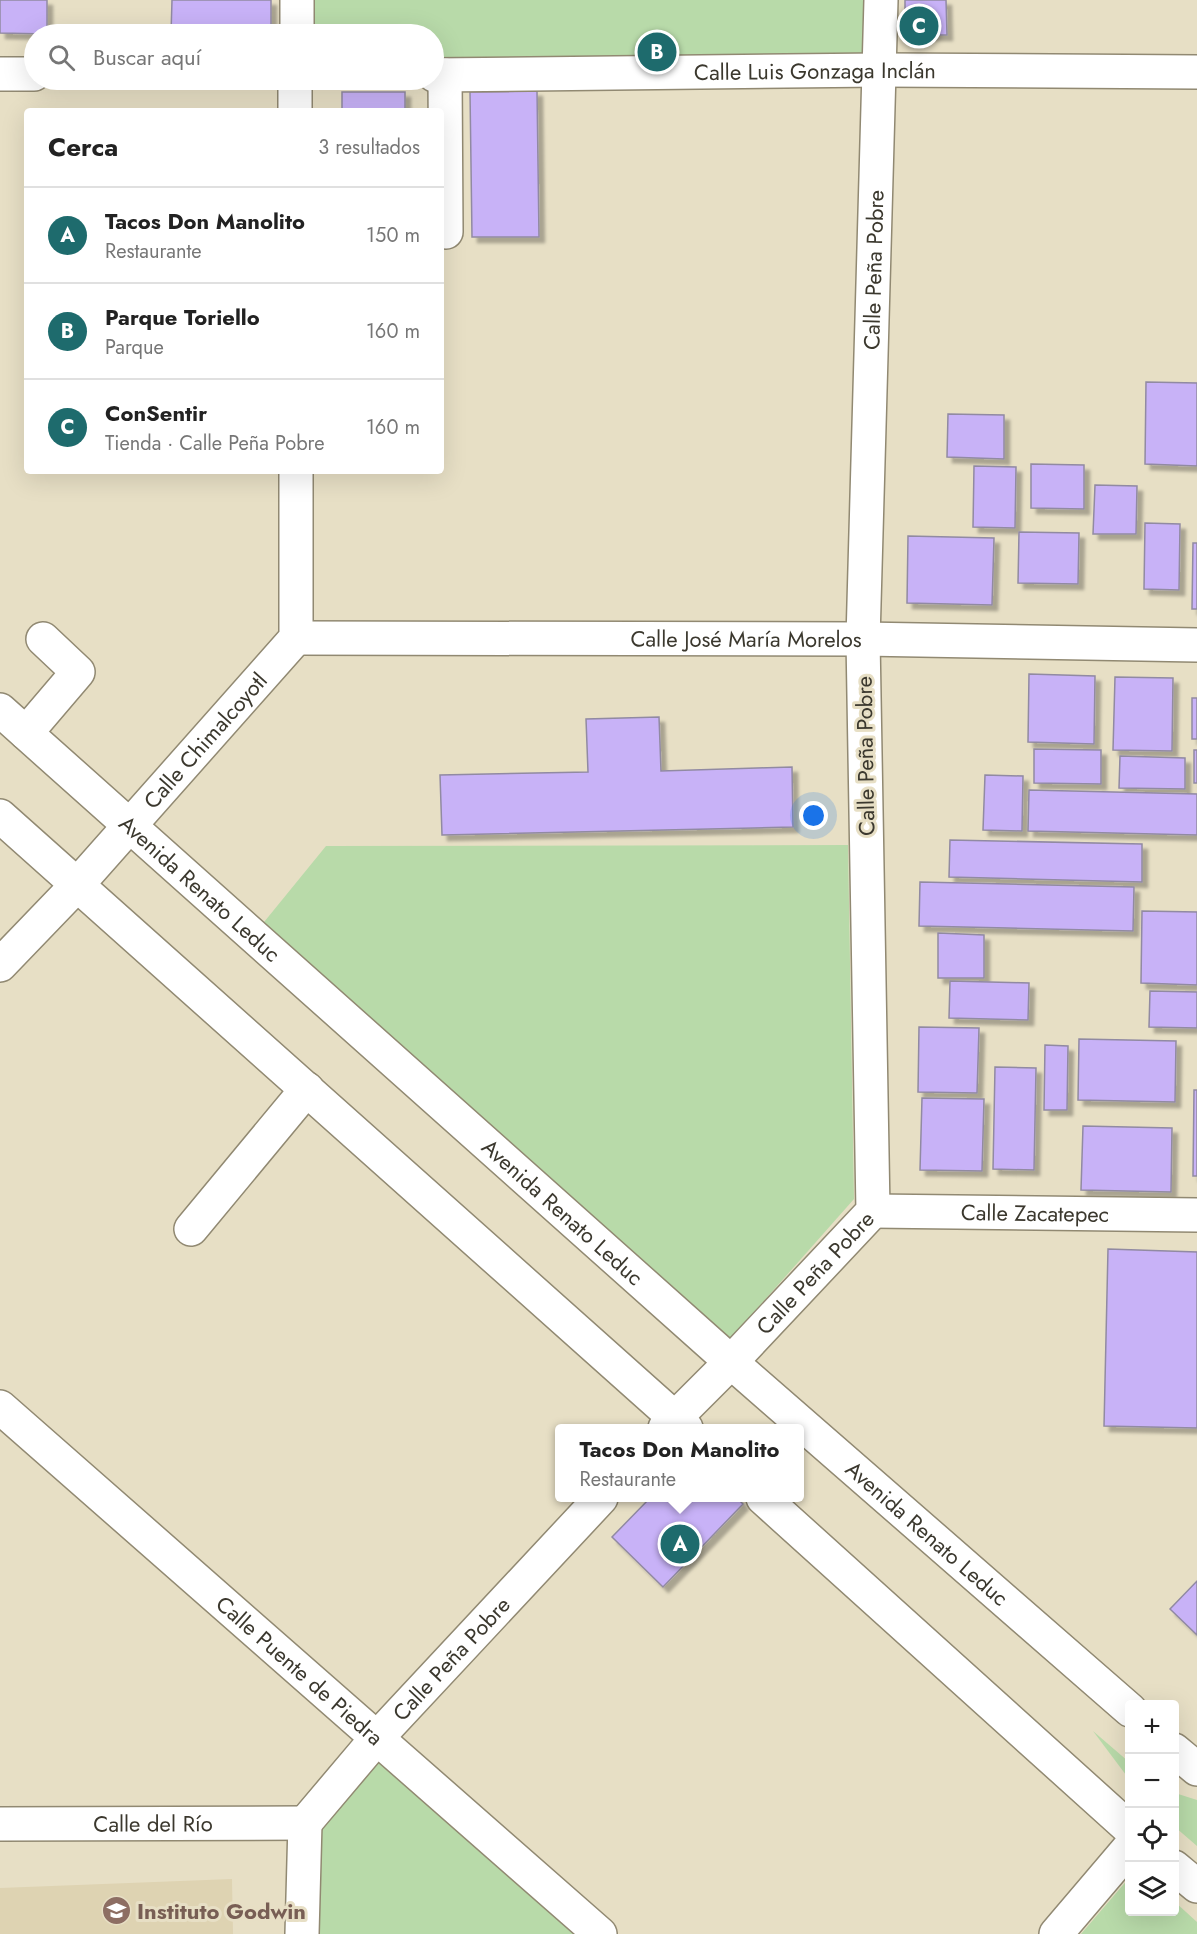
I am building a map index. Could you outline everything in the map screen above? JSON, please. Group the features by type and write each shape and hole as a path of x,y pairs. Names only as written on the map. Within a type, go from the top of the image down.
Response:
{"street":[{"path":"297,0 297,24"},
{"name":"Calle Peña Pobre","path":"676,1424 873,1211 863,639 881,0"},
{"name":"Calle Luis Gonzaga Inclán","path":"444,75 880,70 1197,72"},
{"path":"0,74 24,74"},
{"path":"295,90 295,108"},
{"path":"440,90 440,108"},
{"path":"444,187 446,232"},
{"path":"296,474 296,638"},
{"name":"Calle José María Morelos","path":"296,638 863,639 1197,645"},
{"name":"Calle Chimalcoyotl","path":"0,965 77,885 296,638"},
{"path":"26,733 78,672 43,639"},
{"name":"Avenida Renato Leduc","path":"0,710 802,1424"},
{"path":"0,816 307,1089 674,1424"},
{"path":"191,1228 307,1089"},
{"name":"Calle Zacatepec","path":"873,1211 1197,1215"},
{"name":"Calle Puente de Piedra","path":"0,1407 600,1934"},
{"name":"Avenida Renato Leduc","path":"804,1426 1125,1706"},
{"name":"Calle Peña Pobre","path":"305,1823 376,1739 596,1502"},
{"path":"769,1502 1125,1824"},
{"path":"1179,1754 1197,1769"},
{"path":"302,1934 305,1823"},
{"name":"Calle del Río","path":"0,1824 305,1823"},
{"path":"1056,1934 1125,1853"},
{"path":"1179,1871 1197,1886"}],"shaded area":[{"name":"Instituto Godwin","path":"232,1879 233,1934 0,1934 0,1888"}],"green space":[{"path":"296,0 881,0 880,70 444,75 444,24 296,24"},
{"path":"848,845 854,1199 724,1346 260,927 326,846"},
{"path":"1093,1731 1125,1759 1125,1774"},
{"path":"376,1739 586,1934 307,1934 305,1823"},
{"path":"1179,1794 1197,1800 1197,1846 1179,1830"},
{"path":"1125,1883 1125,1916 1179,1916 1179,1906 1197,1922 1197,1934 1081,1934"}],"building":[{"path":"0,0 47,0 47,24 24,24 24,34 0,33"},
{"path":"172,0 271,0 271,24 171,24"},
{"path":"905,0 946,0 947,35 905,35"},
{"path":"537,91 539,237 472,237 470,92"},
{"path":"342,92 405,92 405,108 342,108"},
{"path":"1146,382 1197,383 1197,466 1145,464"},
{"path":"948,414 1004,415 1004,459 947,457"},
{"path":"1031,464 1084,465 1084,509 1031,508"},
{"path":"974,466 1016,467 1015,528 973,527"},
{"path":"1095,485 1137,486 1136,534 1093,534"},
{"path":"1145,523 1180,524 1179,590 1144,589"},
{"path":"1019,532 1079,533 1078,584 1018,583"},
{"path":"908,536 994,538 992,605 907,603"},
{"path":"1193,543 1197,543 1197,609 1192,609"},
{"path":"1029,674 1095,676 1094,744 1028,742"},
{"path":"1115,677 1173,678 1172,751 1113,750"},
{"path":"1192,698 1197,698 1197,739 1192,739"},
{"path":"659,717 661,771 792,767 793,827 442,835 440,775 588,772 586,719"},
{"path":"1034,749 1101,750 1101,784 1034,783"},
{"path":"1194,750 1197,750 1197,783 1194,783"},
{"path":"1120,756 1185,758 1185,789 1119,788"},
{"path":"985,775 1023,776 1022,831 983,830"},
{"path":"1029,790 1197,794 1197,835 1028,831"},
{"path":"950,840 1142,844 1142,882 949,877"},
{"path":"920,882 1134,887 1133,931 919,926"},
{"path":"1142,911 1197,912 1197,985 1141,983"},
{"path":"938,933 984,935 984,978 938,978"},
{"path":"950,981 1029,983 1028,1020 949,1018"},
{"path":"1150,991 1197,992 1197,1028 1149,1027"},
{"path":"919,1027 979,1028 977,1093 918,1092"},
{"path":"1079,1039 1176,1041 1175,1102 1078,1100"},
{"path":"1045,1045 1068,1046 1067,1110 1044,1110"},
{"path":"995,1067 1036,1068 1034,1170 993,1169"},
{"path":"1194,1090 1197,1090 1197,1176 1193,1176"},
{"path":"922,1098 984,1099 982,1171 920,1170"},
{"path":"1083,1126 1172,1128 1171,1192 1081,1190"},
{"path":"1108,1249 1197,1252 1197,1428 1104,1426"},
{"path":"646,1502 741,1502 743,1504 663,1587 612,1537"},
{"path":"1197,1581 1197,1635 1170,1609"}],"place":[{"name":"ConSentir","path":"919,26"},
{"name":"Parque Toriello","path":"657,52"},
{"name":"Tacos Don Manolito","path":"680,1544"},
{"name":"Instituto Godwin","path":"116,1911"}]}
